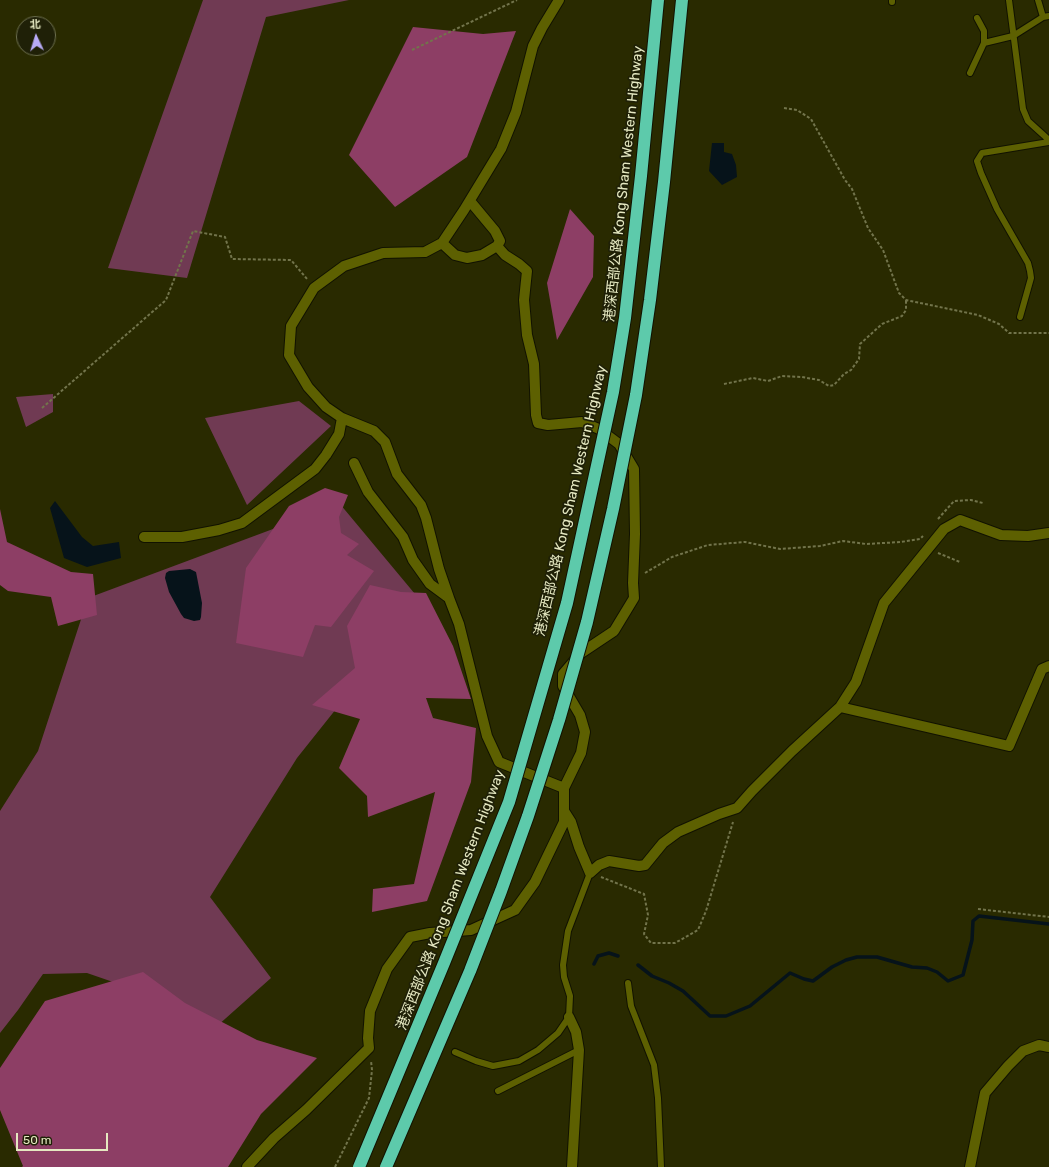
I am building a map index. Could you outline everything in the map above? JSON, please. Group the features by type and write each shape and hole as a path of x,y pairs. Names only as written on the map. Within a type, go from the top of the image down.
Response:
{"highway":[{"name":"港深西部公路 Kong Sham Western Highway","path":"359,1167 509,802 567,603 613,392 625,318 641,176 658,0"},
{"path":"386,1167 470,971 501,891 528,816 556,728 586,622 613,509 640,366 650,300 664,182 682,0"}],"street":[{"path":"559,0 533,46 516,112 501,149 470,201 442,243 425,252 384,253 344,266 314,288 291,326 289,355 308,387 326,407 342,418 374,431 384,442 397,474 421,505 426,518 439,569 459,624 487,736 499,762 564,788"},
{"path":"442,243 455,255 467,258 482,255 497,246 500,241 495,231 470,201"},
{"path":"247,1167 274,1138 306,1110 369,1048 368,1038 370,1011 387,969 410,937 430,933 471,930 515,910 535,882 564,822 564,788 581,753 585,732 580,715 563,686 564,674 581,653 614,631 634,598 634,468 619,444 600,429 582,422 548,425 538,423 536,415 534,364 527,335 524,300 527,271 505,255 497,246"},
{"path":"144,537 182,537 219,530 242,523 315,469 339,434 342,418"},
{"path":"354,463 368,492 402,536 412,560 430,584 449,598"},
{"path":"564,811 571,822 579,847 590,873 599,865 609,861 639,866 645,865 663,843 678,832 719,814 737,808 792,751 840,707 856,682 884,603 944,529 960,520 1001,535 1028,536 1049,533"},
{"path":"840,707 1008,746 1042,669 1049,666"},
{"path":"569,1017 576,1032 578,1050 572,1167"},
{"path":"970,1167 985,1093 1023,1051 1039,1045 1049,1047"}],"lane":[{"path":"1009,0 1023,109 1028,121 1049,141"},
{"path":"984,43 1013,36 1046,16 1038,0"},
{"path":"970,72 984,43 984,31 977,18"},
{"path":"1020,317 1031,278 1028,263 997,209 981,173 978,161 982,153 1049,141"},
{"path":"454,1052 493,1066 519,1061 538,1050 558,1033 569,1017 570,996 564,977 563,965 568,931 590,873"},
{"path":"628,983 631,1006 654,1065 658,1098 661,1167"},
{"path":"498,1091 578,1050"}],"path":[{"path":"412,50 517,0"},
{"path":"784,108 797,110 812,119 845,180 852,189 868,228 883,250 899,293 906,300 978,315 999,324 1008,333 1049,333"},
{"path":"42,408 166,300 193,231 225,237 232,259 291,260 314,288"},
{"path":"724,384 754,378 768,381 782,376 802,377 819,380 829,386 834,385 844,374 851,370 859,359 860,344 882,324 902,316 906,310 906,300"},
{"path":"934,524 954,502 971,500 983,503"},
{"path":"633,578 649,571 672,556 708,545 745,542 780,549 820,546 843,542 866,544 902,542 920,539 925,534"},
{"path":"590,873 644,894 648,915 644,934 651,943 675,944 698,930 706,911 737,808"},
{"path":"978,909 1049,917"},
{"path":"335,1167 369,1098 372,1070 369,1048"}],"shaded area":[{"path":"203,0 349,0 266,17 187,278 108,268"},
{"path":"413,27 483,34 516,31 467,157 395,207 349,155"},
{"path":"712,143 724,143 724,152 732,154 736,165 737,177 722,185 709,171"},
{"path":"570,209 594,236 593,277 557,340 547,283"},
{"path":"53,394 53,412 26,427 16,397"},
{"path":"299,401 331,426 247,505 205,418"},
{"path":"325,488 348,495 339,517 341,533 359,544 347,555 374,571 331,627 315,625 303,657 236,643 246,568 289,506"},
{"path":"55,501 82,537 93,546 119,542 121,558 87,567 64,558 50,508"},
{"path":"340,504 420,600 395,635 297,758 210,897 271,978 189,1051 142,992 87,973 43,974 0,1033 0,811 38,751 88,598"},
{"path":"0,509 7,542 71,572 93,574 97,615 58,626 51,597 8,591 0,585"},
{"path":"190,569 196,572 202,603 200,620 194,621 184,618 181,614 169,592 165,578 166,573 169,571"},
{"path":"370,585 401,592 426,593 453,646 471,699 426,698 433,718 476,728 471,782 427,901 372,912 373,889 414,884 435,792 368,817 367,796 339,768 360,719 312,705 355,668 347,626"},
{"path":"143,972 185,1003 257,1040 317,1058 261,1114 228,1167 22,1167 23,1166 0,1110 0,1068 45,1001"}],"waterway":[{"path":"638,965 652,976 683,991 710,1016 726,1016 750,1006 790,973 813,981 832,967 846,960 857,957 877,957 912,967 927,968 937,972 948,981 963,975 972,940 973,921 979,916 1049,924"},
{"path":"594,964 598,956 609,953 618,956"}]}
